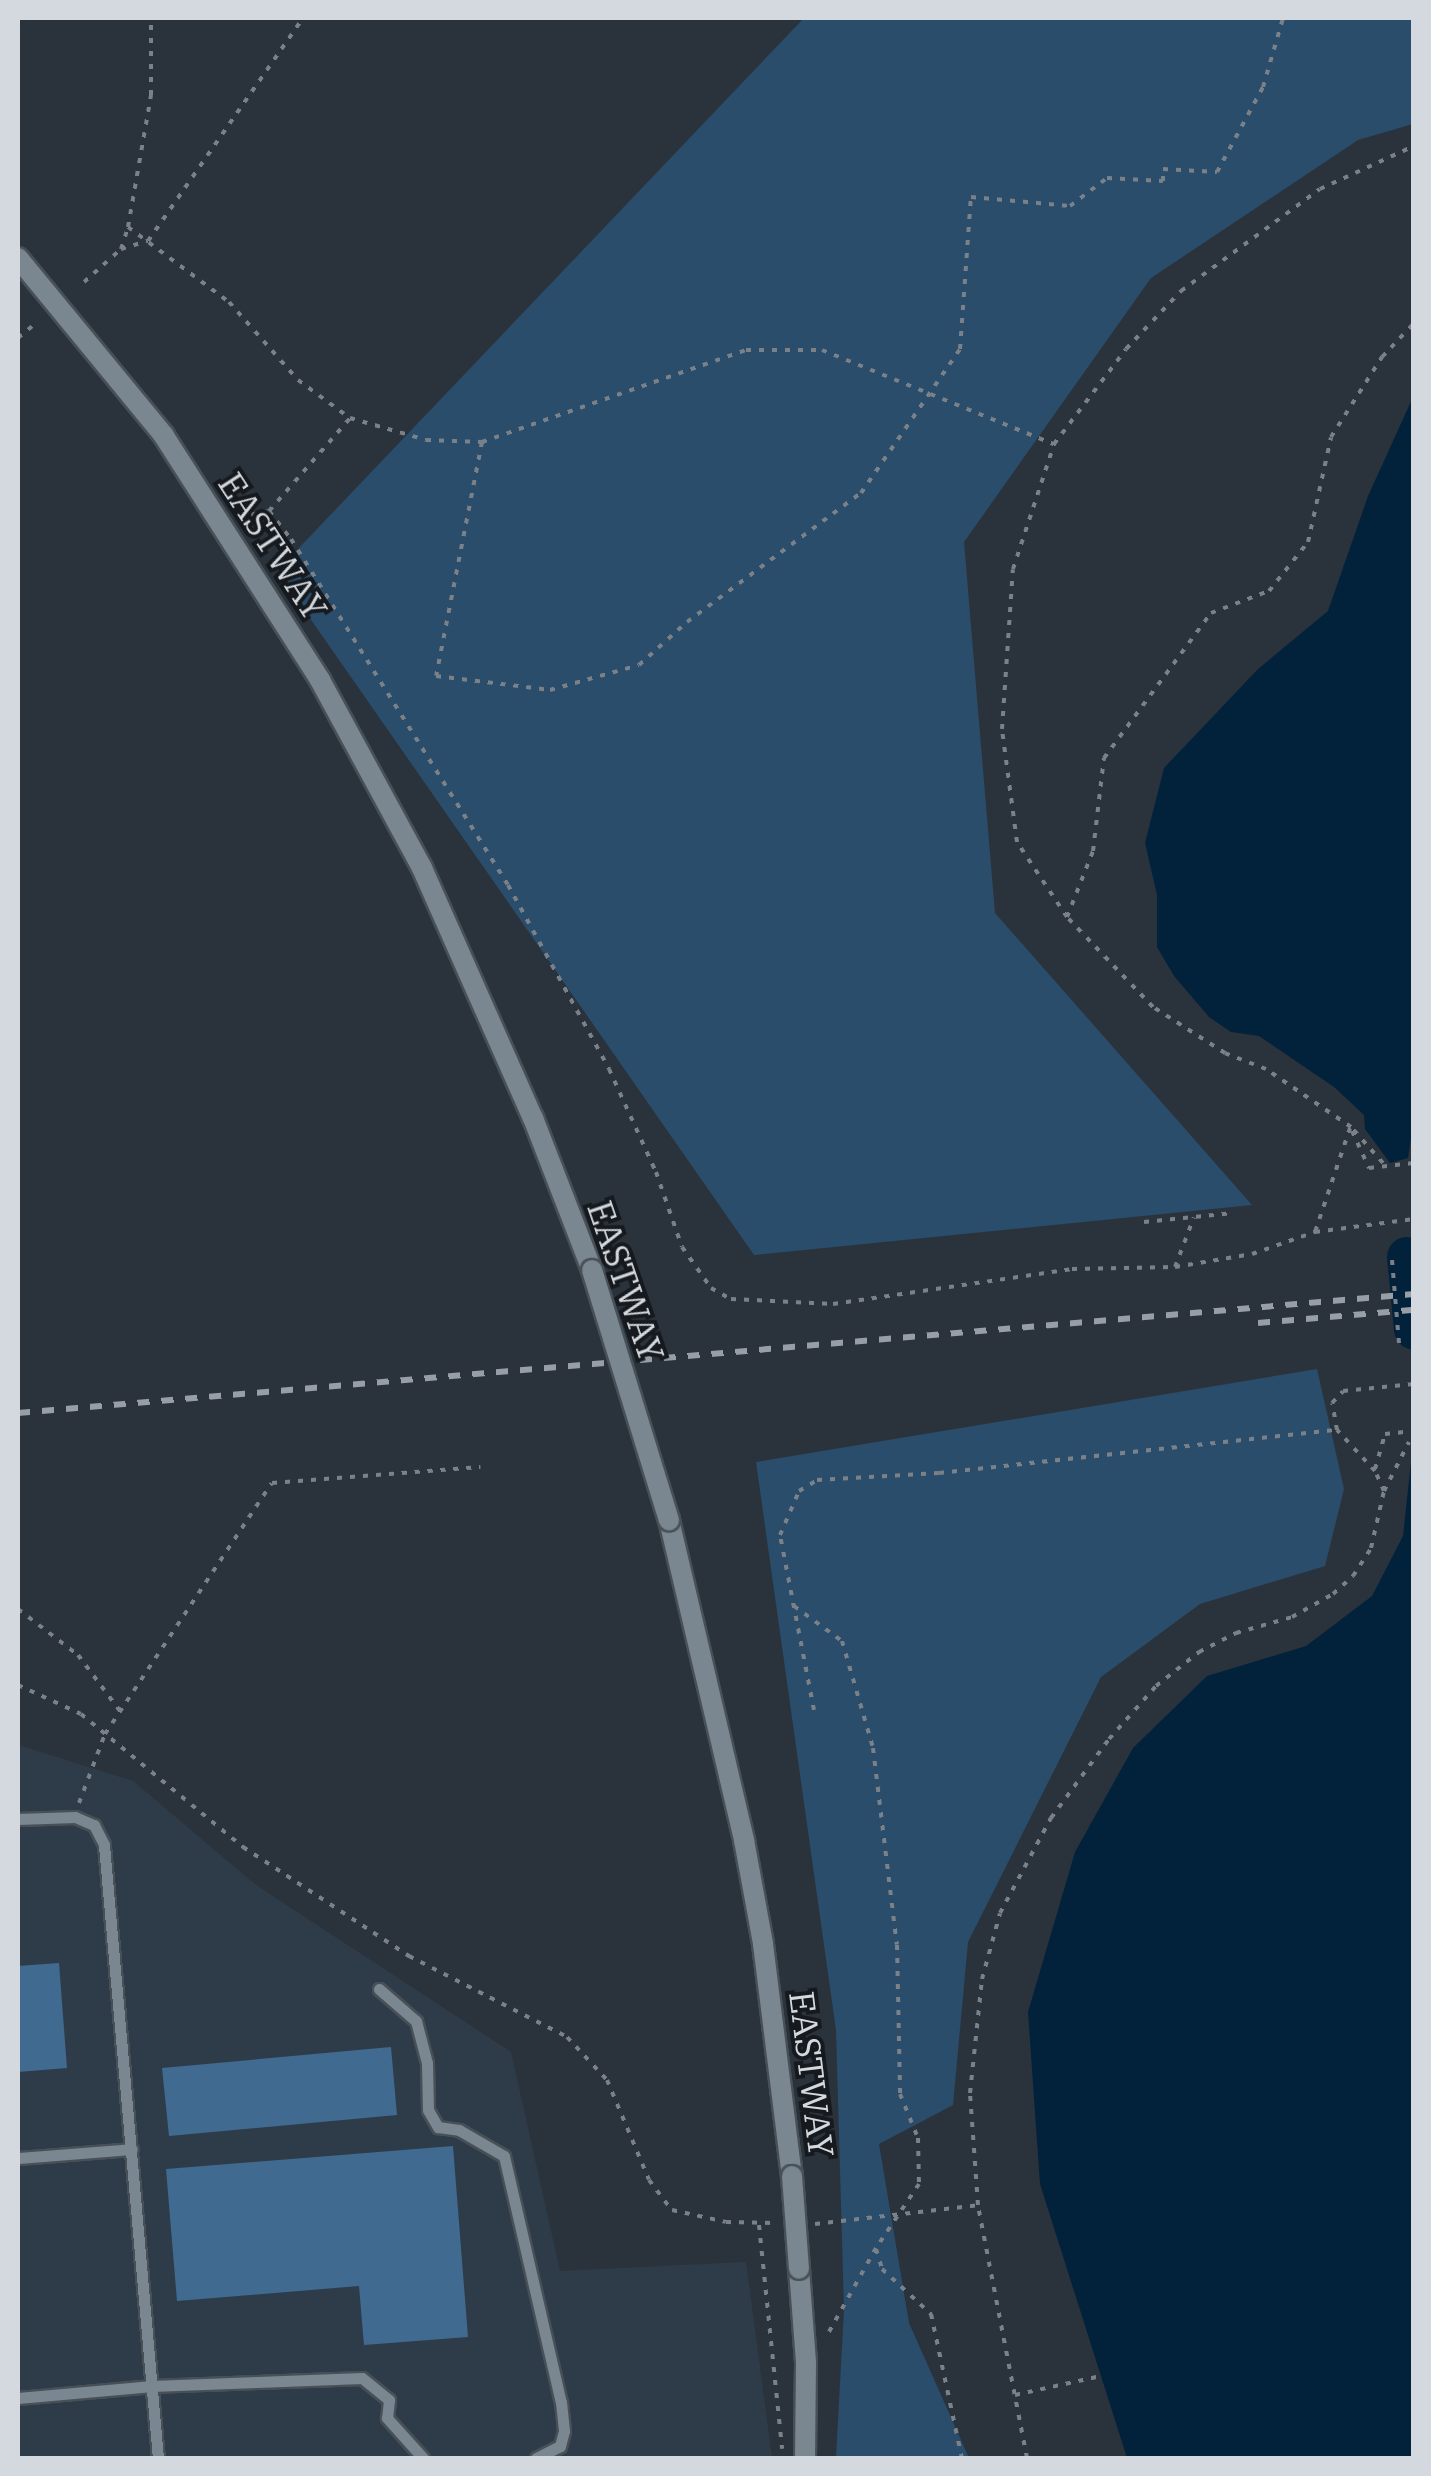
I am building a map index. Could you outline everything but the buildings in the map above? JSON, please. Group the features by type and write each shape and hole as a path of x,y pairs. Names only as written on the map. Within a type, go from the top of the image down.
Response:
{"street":[{"name":"EASTWAY","path":"18,258 164,436 320,680 422,868 534,1118 592,1270 669,1520 744,1840 763,1944 792,2176 806,2363 805,2458"}],"lane":[{"path":"18,1819 74,1817 94,1825 104,1845 158,2458"},
{"path":"379,1988 416,2022 427,2063 428,2110 438,2126 459,2130 504,2156 561,2402 560,2446 536,2458"},
{"path":"18,2158 132,2149"},
{"path":"18,2398 152,2386 362,2378 389,2400 387,2418 422,2458"}],"path":[{"path":"121,249 151,95 151,18"},
{"path":"84,282 121,249 148,241 304,18"},
{"path":"482,442 436,676 550,690 639,665 703,610 861,493 960,349 971,198 1070,206 1107,178 1163,180 1163,169 1217,172 1263,87 1283,18"},
{"path":"1383,1163 1351,1126 1266,1068 1225,1052 1153,1007 1067,916 1017,842 1002,729 1012,569 1054,444 1126,349 1181,291 1320,188 1414,146"},
{"path":"128,227 230,302 298,380 350,418 426,440 482,442 746,350 822,350 1054,444"},
{"path":"18,338 37,322"},
{"path":"1067,916 1093,851 1104,758 1211,613 1269,592 1308,542 1331,437 1382,358 1414,323"},
{"path":"220,524 269,511 350,418"},
{"path":"269,511 291,539 508,885 610,1069 656,1172 682,1247 711,1288 731,1298 791,1306 833,1304 1072,1269 1175,1267 1252,1254 1315,1232 1414,1219"},
{"path":"1351,1126 1368,1168 1414,1164"},
{"path":"1315,1232 1351,1126"},
{"path":"1144,1222 1234,1213"},
{"path":"1175,1267 1194,1217"},
{"path":"1392,1260 1399,1344"},
{"path":"1384,1491 1375,1471 1337,1430 1332,1403 1342,1391 1414,1384"},
{"path":"814,1710 780,1535 799,1490 817,1480 939,1472 1337,1430"},
{"path":"1375,1471 1385,1434 1414,1431"},
{"path":"1027,2458 978,2205 970,2092 982,1979 1000,1914 1051,1818 1097,1755 1156,1686 1199,1652 1236,1633 1292,1617 1333,1594 1353,1576 1371,1548 1384,1491 1409,1442"},
{"path":"74,1817 104,1734 272,1483 480,1467"},
{"path":"794,1606 842,1641 873,1748 896,1944 900,2094 918,2138 918,2184 876,2248 835,2325 806,2363"},
{"path":"18,1609 78,1656 120,1711"},
{"path":"18,1685 81,1714 243,1848 410,1956 567,2037 608,2080 649,2180 672,2210 726,2222 777,2223"},
{"path":"813,2224 978,2205"},
{"path":"759,2223 783,2458"},
{"path":"876,2248 882,2268 932,2314 962,2458"},
{"path":"1014,2396 1101,2376"}],"shaded area":[{"path":"804,18 1413,18 1413,124 1358,140 1151,278 964,542 995,913 1252,1205 754,1255 277,571"},
{"path":"1413,397 1414,1118 1408,1158 1390,1163 1365,1129 1364,1115 1334,1087 1259,1036 1231,1032 1209,1017 1174,976 1157,947 1157,895 1145,843 1164,768 1258,669 1328,611 1368,496"},
{"path":"1317,1369 1344,1489 1325,1566 1200,1604 1101,1677 968,1942 953,2105 879,2144 909,2323 969,2458 836,2458 844,2309 836,2030 756,1462"},
{"path":"1413,1443 1413,2458 1127,2458 1040,2184 1028,2012 1075,1852 1133,1748 1207,1676 1306,1646 1372,1596 1403,1536"},
{"path":"18,1745 133,1781 256,1885 511,2052 560,2271 746,2262 772,2458 18,2458"}],"waterway":[{"path":"1407,1257 1414,1330"}],"railway":[{"path":"18,1413 1414,1294"},
{"path":"1258,1323 1414,1310"}]}
